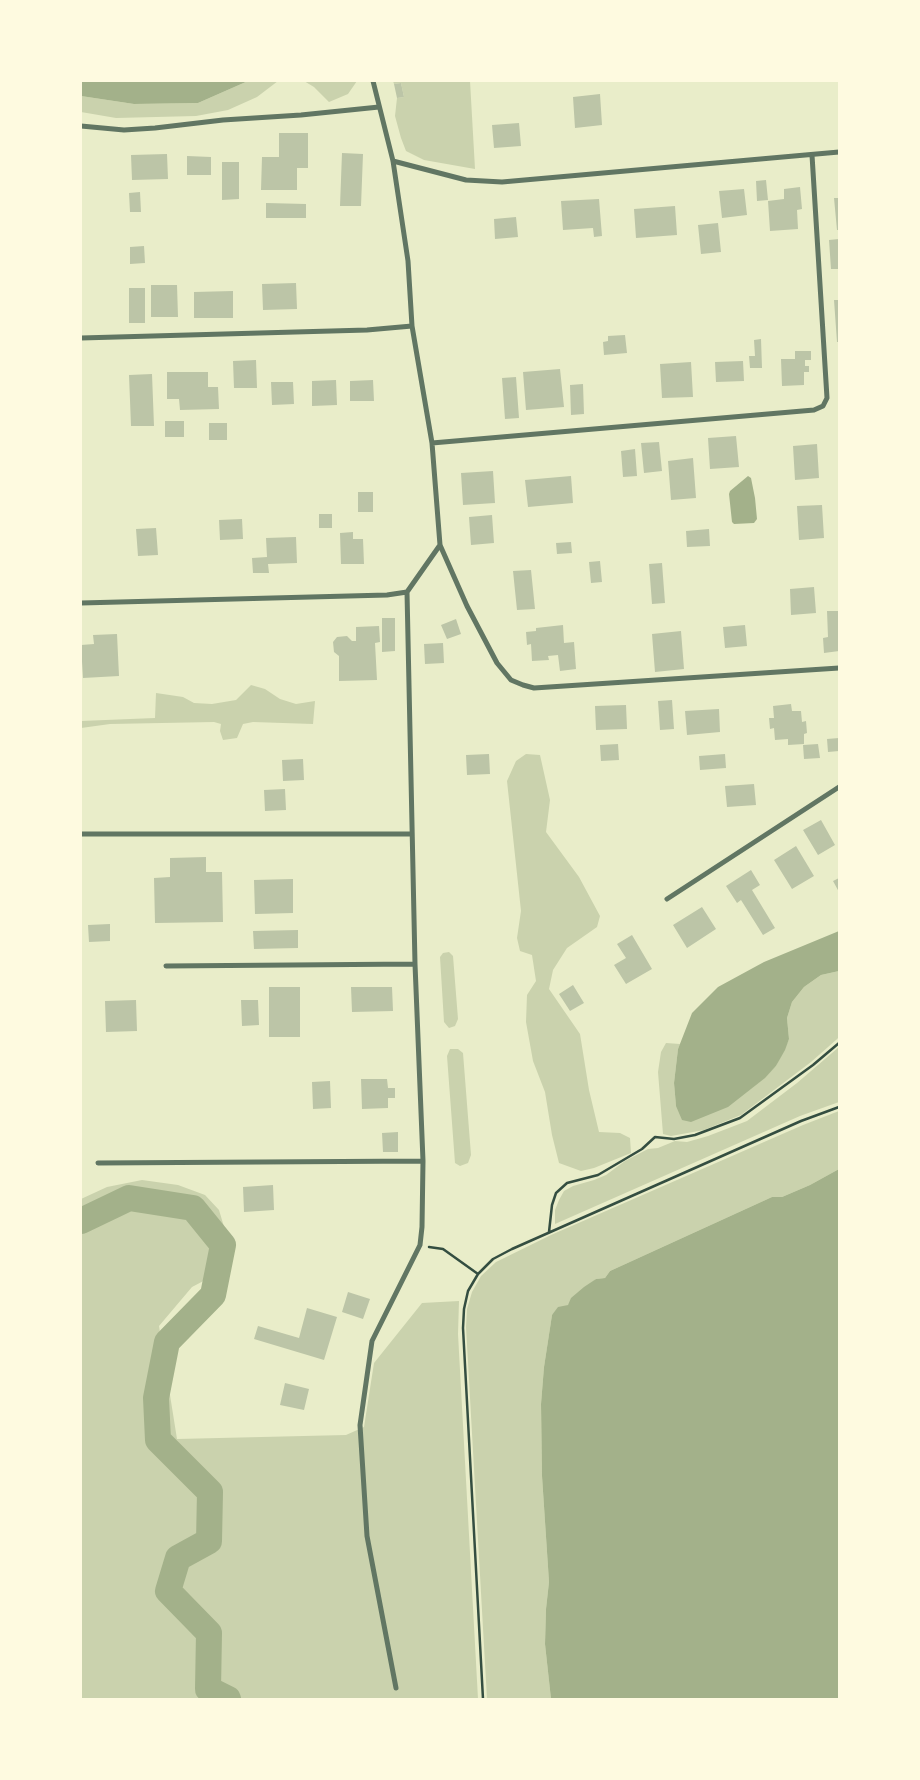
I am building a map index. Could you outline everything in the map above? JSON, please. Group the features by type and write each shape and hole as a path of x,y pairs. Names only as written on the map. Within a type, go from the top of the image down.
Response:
{"street":[{"path":"373,81 393,161 408,261 412,326 432,442 440,545 467,606 497,664 511,680 534,688 839,668"},
{"path":"81,126 124,130 379,107"},
{"path":"393,161 466,180 502,182 839,152"},
{"path":"432,442 814,410 823,406 827,398 812,155"},
{"path":"81,338 368,330 412,326"},
{"path":"396,1688 368,1536 360,1425 372,1341 420,1245 423,1161 414,964 407,592 440,545"},
{"path":"81,602 387,595 407,592"},
{"path":"667,899 839,787"},
{"path":"81,834 412,834"},
{"path":"166,966 414,964"},
{"path":"98,1163 423,1161"}],"path":[{"path":"549,1232 552,1205 556,1193 567,1183 598,1175 642,1149 654,1137 674,1139 695,1135 740,1118 813,1065 839,1043"},
{"path":"483,1699 463,1328 464,1309 468,1291 478,1274 494,1259 549,1232 801,1121 839,1107"},
{"path":"420,1245 443,1249 478,1274"}],"shaded area":[{"path":"81,81 248,81 198,103 134,104 81,96"},
{"path":"248,81 278,81 257,97 228,110 196,116 116,118 81,112 81,96 134,104 198,103"},
{"path":"304,81 357,81 348,94 329,102 314,87"},
{"path":"393,81 470,81 475,169 424,160 406,151 395,116 397,98 404,97 401,83 394,84"},
{"path":"748,476 751,478 757,519 754,523 734,524 732,522 729,494"},
{"path":"251,685 265,689 280,699 296,704 315,701 313,724 253,722 243,724 237,738 223,740 220,731 221,724 214,722 110,724 81,728 81,721 155,718 156,693 183,697 194,703 212,704 236,700"},
{"path":"526,754 540,755 550,800 546,832 579,877 600,916 597,927 567,948 553,970 549,989 580,1034 589,1090 599,1132 620,1133 630,1138 631,1153 594,1168 581,1171 559,1163 545,1092 533,1061 526,1022 527,995 536,981 532,955 520,951 517,938 521,911 507,781 516,761"},
{"path":"839,931 839,971 821,975 804,987 792,1002 787,1018 789,1039 776,1066 765,1078 728,1107 691,1122 682,1120 676,1106 674,1083 678,1049 692,1013 718,987 764,962"},
{"path":"449,952 453,956 458,1019 455,1026 449,1028 444,1022 440,957 443,953"},
{"path":"839,971 839,1037 836,1040 811,1062 741,1115 704,1130 671,1136 663,1134 658,1072 661,1052 666,1043 680,1044 674,1083 676,1106 750,1089 776,1066 789,1039 787,1018 792,1002 804,987 821,975"},
{"path":"839,1047 839,1102 800,1116 555,1224 555,1210 564,1191 606,1175 625,1161 648,1149 658,1148 675,1141 687,1142 747,1121 797,1083"},
{"path":"450,1049 458,1049 463,1053 471,1155 468,1163 460,1166 455,1163 447,1056"},
{"path":"839,1111 839,1169 810,1185 782,1197 772,1197 610,1271 605,1278 596,1279 568,1305 552,1315 544,1367 541,1404 542,1476 549,1582 545,1644 551,1699 487,1699 466,1327 467,1309 472,1292 481,1276 496,1262 551,1235"},
{"path":"839,1169 839,1699 551,1699 545,1644 549,1582 542,1476 541,1404 544,1367 552,1315 558,1307 568,1305 571,1298 584,1287 596,1279 605,1278 610,1271 772,1197 782,1197 810,1185"},
{"path":"142,1180 178,1185 205,1195 219,1210 228,1240 213,1220 196,1205 174,1196 140,1192 112,1199 81,1214 81,1199 107,1187"},
{"path":"139,1205 171,1209 186,1218 198,1222 209,1232 217,1245 211,1277 192,1287 159,1326 177,1439 346,1435 364,1427 374,1363 422,1303 459,1301 458,1334 478,1699 81,1699 81,1224 125,1207"}],"building":[{"path":"401,83 404,97 397,98 394,84"},
{"path":"600,94 602,125 575,128 573,97"},
{"path":"519,123 521,146 494,148 492,125"},
{"path":"279,133 308,133 308,168 297,168 297,190 261,190 262,157 279,157"},
{"path":"342,153 363,154 361,206 340,206"},
{"path":"167,154 168,179 132,180 131,155"},
{"path":"187,156 211,157 211,175 187,175"},
{"path":"222,162 239,162 239,199 222,200"},
{"path":"766,180 768,200 757,201 756,181"},
{"path":"800,187 802,209 797,210 798,229 770,231 768,201 784,199 784,189"},
{"path":"744,189 747,215 722,218 719,191"},
{"path":"140,192 141,212 130,212 129,193"},
{"path":"834,198 839,198 839,230 837,230"},
{"path":"599,199 602,236 594,237 593,228 563,230 561,201"},
{"path":"266,203 306,204 306,218 266,218"},
{"path":"675,206 677,235 636,238 634,209"},
{"path":"516,217 518,237 495,239 494,219"},
{"path":"718,223 721,252 701,254 698,225"},
{"path":"839,239 839,269 831,269 829,240"},
{"path":"144,246 145,263 130,264 130,247"},
{"path":"296,283 297,309 263,310 262,284"},
{"path":"151,285 177,285 178,317 151,317"},
{"path":"129,288 145,288 145,323 129,323"},
{"path":"233,291 233,318 194,318 194,292"},
{"path":"834,300 839,300 839,342 837,342"},
{"path":"625,335 627,353 604,355 603,342 608,341 608,336"},
{"path":"761,339 762,368 750,368 749,356 755,356 754,340"},
{"path":"795,351 811,351 811,360 805,360 805,366 809,366 809,372 804,372 804,385 782,386 781,359 795,359"},
{"path":"256,360 257,388 234,388 233,361"},
{"path":"743,361 744,381 716,382 715,362"},
{"path":"691,362 693,397 662,398 660,364"},
{"path":"560,369 564,407 526,410 523,372"},
{"path":"167,372 208,372 208,387 218,387 219,409 180,410 179,399 167,399"},
{"path":"152,374 154,426 131,426 129,375"},
{"path":"516,377 519,418 505,419 502,378"},
{"path":"336,380 337,405 312,406 312,381"},
{"path":"373,380 374,401 350,401 350,381"},
{"path":"271,382 293,382 294,404 272,405"},
{"path":"583,384 584,414 571,415 570,385"},
{"path":"165,421 184,421 184,437 165,437"},
{"path":"209,423 227,423 227,440 209,440"},
{"path":"736,436 739,467 710,469 708,438"},
{"path":"659,442 662,471 644,473 641,443"},
{"path":"817,444 819,478 795,480 793,446"},
{"path":"635,449 637,476 623,477 621,451"},
{"path":"693,458 696,498 671,500 668,461"},
{"path":"493,471 495,503 463,505 461,473"},
{"path":"571,476 573,503 528,507 525,480"},
{"path":"358,492 373,492 373,512 358,512"},
{"path":"822,505 824,538 799,540 797,506"},
{"path":"319,514 332,514 332,528 319,528"},
{"path":"492,515 494,543 471,545 469,517"},
{"path":"242,519 243,539 220,540 219,520"},
{"path":"156,528 158,555 138,556 136,529"},
{"path":"709,529 710,546 687,547 686,531"},
{"path":"353,532 353,539 363,539 364,564 341,564 340,533"},
{"path":"296,537 297,563 268,564 269,573 253,573 252,558 267,557 266,538"},
{"path":"571,542 572,553 557,554 556,543"},
{"path":"600,561 602,582 591,583 589,562"},
{"path":"662,563 665,603 652,604 649,564"},
{"path":"531,570 535,609 517,610 513,571"},
{"path":"814,587 816,613 791,615 790,589"},
{"path":"827,611 838,611 839,651 824,653 823,638 828,637"},
{"path":"382,618 395,618 395,651 382,652"},
{"path":"456,619 461,634 447,639 441,625"},
{"path":"563,625 564,643 574,642 576,669 560,671 558,655 548,656 549,660 532,661 531,644 527,645 526,632 536,631 536,628"},
{"path":"745,625 747,646 725,648 723,627"},
{"path":"379,626 380,642 375,643 377,680 339,681 339,656 334,652 333,642 337,637 347,636 352,641 356,641 356,627"},
{"path":"681,631 684,669 655,672 652,634"},
{"path":"117,634 119,676 83,678 81,645 94,644 93,635"},
{"path":"443,643 444,663 425,664 424,644"},
{"path":"672,700 674,729 660,730 658,701"},
{"path":"791,704 792,711 801,711 802,722 806,721 807,733 804,734 804,744 788,745 788,739 775,740 774,728 770,729 769,718 774,718 773,706"},
{"path":"626,705 627,729 596,730 595,706"},
{"path":"719,709 720,732 687,735 685,711"},
{"path":"839,738 839,751 828,752 827,739"},
{"path":"618,744 619,760 601,761 600,745"},
{"path":"818,744 820,758 804,759 803,745"},
{"path":"489,754 490,774 467,775 466,755"},
{"path":"725,754 726,768 700,770 699,756"},
{"path":"303,759 304,780 283,781 282,760"},
{"path":"754,784 756,805 727,807 725,786"},
{"path":"285,789 286,810 265,811 264,790"},
{"path":"821,820 835,845 818,855 803,830"},
{"path":"796,846 814,876 792,889 774,860"},
{"path":"206,857 206,872 222,872 223,922 155,923 154,878 170,877 170,858"},
{"path":"751,870 760,885 752,890 775,928 763,935 741,900 737,903 726,886"},
{"path":"839,878 839,892 833,881"},
{"path":"293,879 293,913 255,914 254,880"},
{"path":"702,907 716,929 687,948 673,925"},
{"path":"110,924 110,941 89,942 88,925"},
{"path":"298,930 298,948 254,949 253,931"},
{"path":"632,935 652,969 626,984 614,965 626,958 617,944"},
{"path":"573,985 584,1003 570,1011 559,994"},
{"path":"269,987 300,987 300,1037 269,1037"},
{"path":"351,987 392,987 393,1011 352,1012"},
{"path":"136,1000 137,1031 106,1032 105,1001"},
{"path":"241,1000 258,1000 259,1025 242,1026"},
{"path":"361,1079 387,1079 388,1088 395,1088 395,1098 388,1098 388,1108 362,1109"},
{"path":"330,1081 331,1108 313,1109 312,1082"},
{"path":"398,1132 398,1152 383,1152 382,1133"},
{"path":"273,1185 274,1210 244,1212 243,1187"},
{"path":"348,1292 370,1299 363,1319 342,1312"},
{"path":"307,1308 337,1317 324,1360 254,1339 258,1326 299,1338"},
{"path":"285,1383 309,1389 304,1410 280,1405"}],"waterway":[{"path":"81,1221 129,1198 193,1208 223,1245 213,1295 167,1342 156,1398 158,1440 210,1492 209,1541 178,1558 168,1591 209,1633 208,1689 228,1699"}]}
